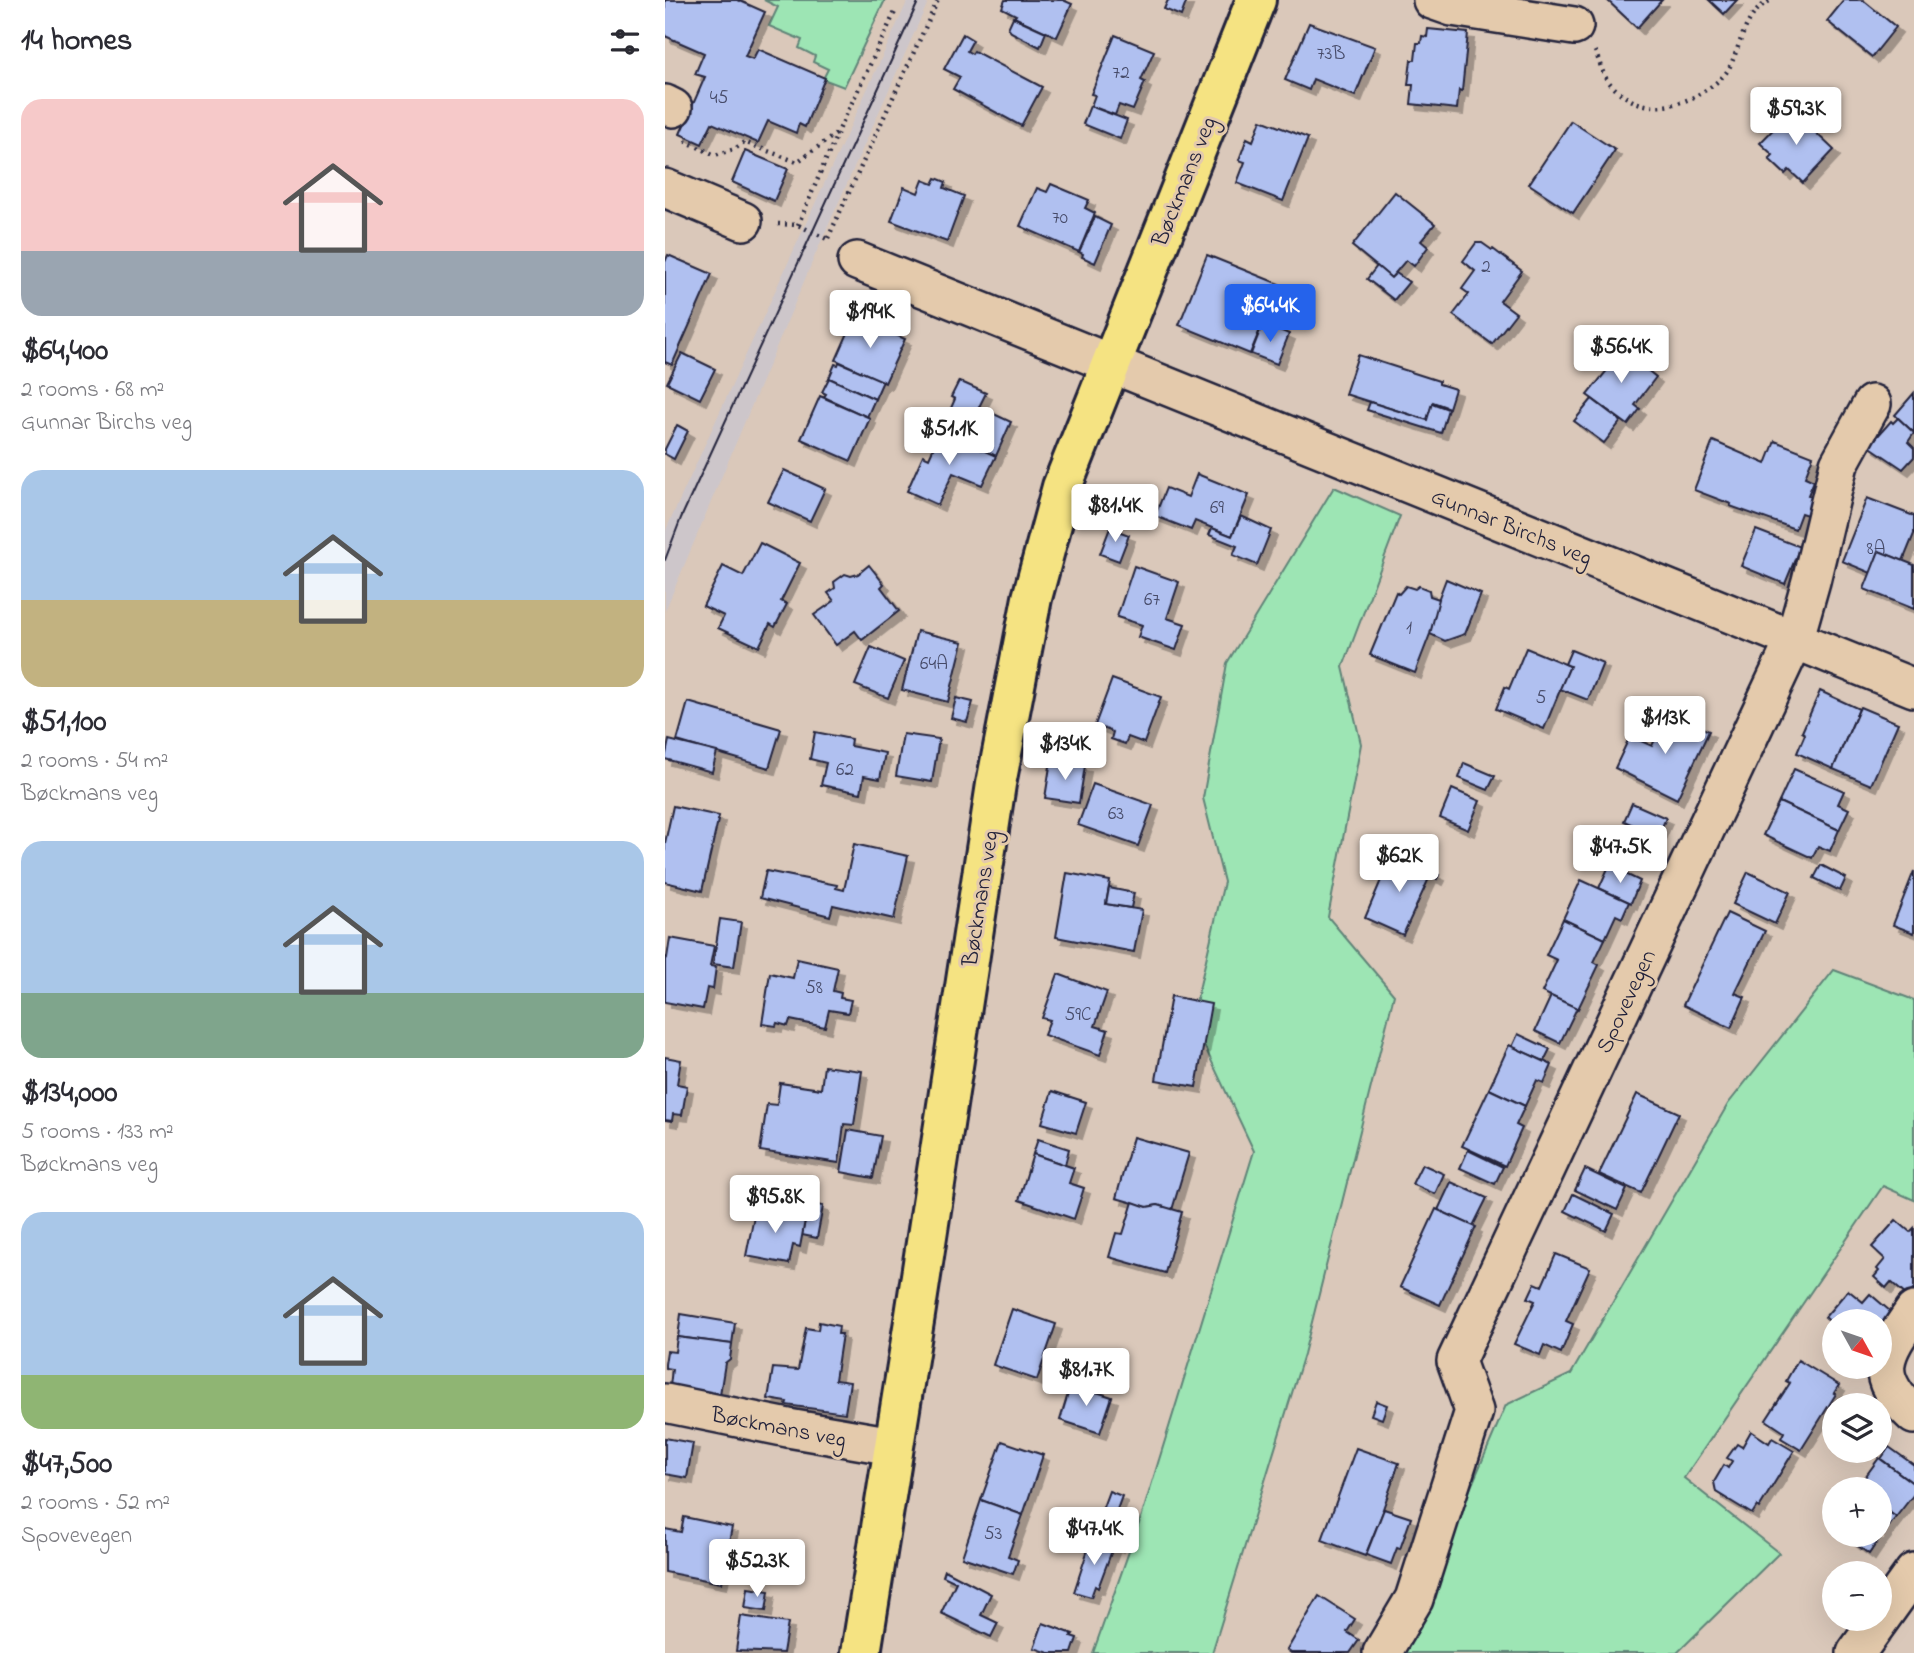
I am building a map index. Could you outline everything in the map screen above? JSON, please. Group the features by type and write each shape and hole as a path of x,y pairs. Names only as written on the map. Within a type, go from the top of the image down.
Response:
{"main road":[{"name":"Bøckmans veg","path":"861,1653 996,784 1032,598 1062,487 1256,0"}],"street":[{"path":"1432,0 1452,7 1574,26"},
{"path":"665,188 743,221"},
{"path":"857,261 1110,362"},
{"name":"Gunnar Birchs veg","path":"1110,362 1914,688"},
{"name":"Spovevegen","path":"1382,1653 1414,1599 1474,1411 1456,1361 1794,641 1839,464 1872,404"},
{"path":"1914,1311 1889,1347 1885,1371 1890,1389 1914,1415"},
{"name":"Bøckmans veg","path":"665,1403 893,1446"},
{"path":"1856,1653 1914,1572"}],"path":[{"path":"828,239 938,0"},
{"path":"1574,26 1595,50 1607,80 1625,96 1648,107 1677,105 1703,92 1727,72 1743,31 1762,4 1772,0"},
{"path":"798,225 838,132 896,10"},
{"path":"672,117 715,155 735,149 744,142 797,162 838,132"},
{"path":"743,221 798,225 828,239 857,261"}],"shaded area":[{"path":"908,0 929,0 816,253 665,611 665,532"}],"green space":[{"path":"764,0 885,0 844,87 823,79 828,69 813,62 815,56 799,48 802,40 769,26 778,7"},
{"path":"1334,487 1400,516 1343,667 1361,744 1328,917 1394,995 1304,1354 1212,1653 1093,1653 1142,1515 1254,1151 1192,1020 1224,882 1203,798 1227,663"},
{"path":"1834,970 1914,1000 1914,1200 1883,1186 1684,1478 1779,1553 1677,1653 1400,1653 1506,1405 1571,1374 1728,1104"}],"building":[{"path":"665,0 738,0 765,12 745,56 753,59 758,49 825,78 805,127 799,124 796,133 768,121 758,143 712,123 702,144 680,134 705,77 695,74 704,53 665,36"},
{"path":"1005,0 1063,0 1072,4 1057,37 1014,17 1016,15 1002,8"},
{"path":"1168,0 1187,0 1181,16 1164,9"},
{"path":"1607,0 1662,0 1637,28"},
{"path":"1709,0 1737,0 1724,14"},
{"path":"1844,0 1863,0 1896,27 1872,57 1827,21"},
{"path":"1013,17 1046,32 1040,47 1011,32 1008,28"},
{"path":"1309,23 1375,47 1355,96 1313,79 1309,90 1285,80"},
{"path":"1428,29 1468,33 1462,91 1459,90 1457,109 1411,104 1413,85 1408,85 1411,60 1415,60 1417,43 1421,43 1422,36 1427,37"},
{"path":"963,34 973,40 967,51 972,54 974,51 1042,87 1021,126 953,89 960,77 944,69"},
{"path":"1115,35 1154,51 1141,80 1145,82 1133,110 1119,105 1115,115 1091,106 1095,95 1091,94"},
{"path":"1090,106 1127,120 1120,139 1083,124"},
{"path":"1792,110 1834,150 1803,183 1789,170 1785,174 1769,159 1773,155 1760,143"},
{"path":"1261,120 1308,138 1283,201 1237,183 1245,162 1239,160 1247,138 1253,141"},
{"path":"1571,121 1615,150 1573,213 1529,184"},
{"path":"745,151 788,169 774,201 732,182"},
{"path":"936,178 946,182 944,188 964,196 947,242 891,221 904,187 918,193 923,180 933,184"},
{"path":"1051,184 1089,200 1085,208 1095,213 1079,252 1020,226 1037,188 1047,192"},
{"path":"1395,192 1435,224 1421,241 1428,247 1414,266 1406,260 1391,278 1352,246"},
{"path":"1095,217 1111,225 1095,263 1082,257 1083,254 1079,252"},
{"path":"1476,243 1493,249 1522,271 1500,301 1516,313 1492,344 1453,315 1469,294 1462,289 1475,271 1463,261"},
{"path":"668,255 712,274 672,365 665,362 665,262"},
{"path":"1207,255 1279,284 1250,354 1179,325"},
{"path":"1377,266 1391,278 1396,273 1409,282 1394,300 1367,279"},
{"path":"855,317 905,339 885,383 836,360"},
{"path":"1263,323 1289,334 1277,364 1251,354"},
{"path":"1614,343 1656,377 1635,405 1640,409 1628,425 1587,395 1609,368 1600,361"},
{"path":"682,353 715,369 700,399 667,383"},
{"path":"1358,355 1439,381 1439,384 1455,389 1449,408 1433,402 1427,420 1345,394"},
{"path":"839,362 883,381 875,399 829,378 835,364 838,365"},
{"path":"829,378 875,399 867,417 824,397 826,394 822,392"},
{"path":"959,381 986,393 979,407 1011,422 996,456 941,431 955,399 951,397"},
{"path":"1914,393 1914,433 1895,415"},
{"path":"820,396 870,418 851,461 801,439"},
{"path":"1592,399 1621,421 1604,443 1574,421"},
{"path":"1370,402 1427,420 1432,403 1448,409 1441,433 1367,410"},
{"path":"1898,418 1914,433 1908,442 1914,448 1914,457 1903,469 1869,446 1891,421 1893,423"},
{"path":"677,425 688,431 674,459 665,454 665,449"},
{"path":"941,431 996,456 982,485 953,473 938,505 907,491 923,455 929,458"},
{"path":"1713,441 1766,464 1775,441 1813,456 1805,477 1814,481 1808,495 1816,498 1810,516 1801,513 1795,529 1694,490"},
{"path":"784,470 825,489 810,521 768,502"},
{"path":"1197,474 1249,495 1232,536 1195,521 1191,530 1155,516 1166,488 1188,497"},
{"path":"1867,498 1914,516 1914,534 1903,561 1879,551 1871,573 1842,561"},
{"path":"1241,516 1271,530 1257,565 1233,555 1237,546 1209,535 1212,528 1232,536"},
{"path":"1110,528 1129,535 1119,561 1100,554"},
{"path":"1756,530 1800,547 1785,584 1741,566"},
{"path":"760,543 800,563 781,601 787,604 775,627 770,624 759,647 718,628 724,616 703,606 723,566 743,576"},
{"path":"1879,551 1914,565 1914,609 1864,589"},
{"path":"869,565 884,584 881,587 899,611 862,640 855,631 836,645 814,615 834,601 828,593 835,588 834,582 845,574 858,574"},
{"path":"1134,566 1179,582 1167,618 1185,624 1176,650 1138,637 1142,625 1117,617"},
{"path":"1446,579 1481,594 1465,634 1445,641 1430,634 1435,608"},
{"path":"1406,586 1415,589 1419,586 1429,590 1430,596 1439,599 1430,634 1415,673 1370,655 1396,592 1399,594"},
{"path":"917,631 963,642 948,702 902,690"},
{"path":"871,647 904,661 888,698 855,685"},
{"path":"1526,648 1570,666 1544,729 1496,709 1505,687 1509,689"},
{"path":"1571,650 1603,663 1588,700 1560,689 1570,666 1565,664"},
{"path":"1112,679 1161,697 1144,743 1128,737 1125,744 1111,739 1113,732 1095,725"},
{"path":"1820,691 1859,709 1833,769 1797,753 1805,734 1802,732"},
{"path":"956,698 973,702 967,722 951,718"},
{"path":"688,702 781,729 769,768 677,741"},
{"path":"1860,707 1898,723 1871,785 1833,769"},
{"path":"1668,712 1709,731 1677,799 1615,768 1630,736 1652,746"},
{"path":"815,732 851,739 850,746 885,753 880,779 864,776 861,793 821,785 826,763 810,759"},
{"path":"903,734 939,739 932,782 896,776"},
{"path":"669,740 717,752 712,772 665,759"},
{"path":"1051,760 1085,766 1079,803 1045,798"},
{"path":"1464,763 1495,776 1488,790 1459,778"},
{"path":"1794,769 1844,791 1838,804 1849,809 1839,830 1779,802"},
{"path":"1093,784 1153,805 1138,846 1078,825"},
{"path":"1452,789 1480,801 1468,830 1440,818"},
{"path":"1779,802 1839,830 1830,851 1818,846 1812,858 1763,835"},
{"path":"1632,803 1666,818 1658,836 1624,821"},
{"path":"673,806 719,816 702,891 665,882 665,843"},
{"path":"854,844 908,856 894,919 833,905 830,916 760,898 766,871 837,885 836,888 844,890"},
{"path":"1392,854 1439,875 1437,879 1430,876 1403,935 1365,918"},
{"path":"1821,865 1846,878 1840,891 1814,878"},
{"path":"1609,866 1640,881 1631,903 1599,888"},
{"path":"1914,871 1914,933 1893,925"},
{"path":"1748,872 1790,892 1775,924 1733,904"},
{"path":"1067,873 1110,881 1106,904 1142,910 1134,952 1056,937"},
{"path":"1581,880 1629,902 1622,918 1616,915 1605,939 1563,919"},
{"path":"1109,888 1134,893 1131,908 1106,904"},
{"path":"1727,913 1765,931 1735,993 1745,997 1731,1028 1683,1005"},
{"path":"720,919 741,922 734,967 713,964"},
{"path":"1563,919 1605,939 1594,962 1599,965 1578,1009 1542,992 1557,960 1546,955"},
{"path":"670,938 714,946 710,966 716,967 713,989 707,988 703,1009 665,1002 665,957 667,958"},
{"path":"797,959 838,968 833,991 841,993 840,998 851,1000 848,1013 829,1010 825,1027 790,1020 788,1026 777,1023 776,1026 762,1024 770,973 793,978"},
{"path":"1058,974 1107,992 1095,1026 1108,1030 1100,1055 1044,1035 1050,1020 1042,1018"},
{"path":"1171,996 1211,1004 1196,1087 1156,1080"},
{"path":"1551,996 1577,1008 1560,1043 1535,1031"},
{"path":"1518,1034 1550,1049 1544,1061 1512,1047"},
{"path":"1509,1045 1552,1065 1544,1083 1537,1080 1525,1106 1489,1089"},
{"path":"665,1057 681,1060 677,1084 687,1086 682,1115 673,1114 672,1121 665,1120"},
{"path":"824,1066 862,1071 854,1125 844,1124 839,1163 760,1151 767,1104 777,1105 780,1083 821,1089"},
{"path":"1489,1089 1525,1106 1516,1125 1522,1128 1505,1166 1462,1146"},
{"path":"1052,1091 1086,1102 1076,1133 1042,1123"},
{"path":"1637,1094 1679,1113 1641,1193 1599,1174"},
{"path":"848,1130 881,1136 873,1178 841,1172"},
{"path":"1133,1137 1189,1153 1172,1210 1158,1205 1147,1207 1116,1198"},
{"path":"1038,1139 1069,1149 1065,1165 1033,1154"},
{"path":"1468,1150 1503,1167 1495,1184 1460,1168"},
{"path":"1033,1154 1074,1168 1069,1183 1084,1188 1074,1219 1019,1200"},
{"path":"1422,1164 1444,1174 1435,1194 1412,1184"},
{"path":"1585,1169 1627,1189 1617,1210 1575,1190"},
{"path":"1451,1182 1487,1198 1473,1226 1438,1210"},
{"path":"1573,1194 1614,1214 1606,1231 1565,1211"},
{"path":"795,1201 823,1206 817,1238 802,1235 806,1215 792,1213"},
{"path":"1133,1202 1182,1212 1165,1273 1109,1257 1116,1233 1123,1234"},
{"path":"756,1206 806,1215 800,1247 793,1245 789,1264 746,1256"},
{"path":"1436,1209 1476,1227 1440,1305 1400,1287"},
{"path":"1896,1220 1910,1232 1914,1228 1914,1289 1907,1296 1891,1282 1886,1288 1874,1277 1885,1259 1872,1247"},
{"path":"1556,1254 1590,1268 1566,1321 1573,1324 1561,1353 1544,1345 1540,1355 1514,1344 1535,1301 1528,1298 1535,1283 1542,1286"},
{"path":"1848,1290 1863,1302 1870,1294 1888,1309 1832,1309"},
{"path":"1012,1309 1056,1324 1037,1380 993,1365"},
{"path":"681,1314 735,1323 732,1344 678,1337"},
{"path":"819,1322 839,1326 838,1334 842,1334 835,1380 850,1382 845,1413 786,1405 787,1402 768,1399 773,1368 798,1370 806,1328 818,1330"},
{"path":"677,1337 732,1344 730,1359 725,1363 719,1401 669,1395 672,1369 665,1368 665,1364 667,1351 675,1352"},
{"path":"1798,1360 1822,1375 1822,1379 1829,1379 1839,1385 1834,1393 1822,1393 1822,1416 1801,1450 1781,1438 1784,1432 1766,1420 1790,1383 1786,1381"},
{"path":"1071,1384 1112,1397 1100,1433 1060,1420"},
{"path":"1376,1401 1387,1405 1382,1419 1371,1415"},
{"path":"1751,1431 1769,1443 1772,1438 1794,1451 1759,1508 1757,1506 1752,1514 1716,1492 1714,1482 1724,1465 1728,1468 1732,1461 1727,1458 1737,1444 1742,1447"},
{"path":"665,1438 693,1443 687,1478 665,1474"},
{"path":"1002,1441 1043,1455 1023,1515 981,1500"},
{"path":"1356,1448 1399,1463 1365,1556 1322,1540"},
{"path":"1892,1449 1914,1465 1914,1484 1886,1463 1892,1463"},
{"path":"1875,1463 1886,1463 1914,1484 1914,1494 1896,1517 1892,1514 1892,1477 1865,1477"},
{"path":"1109,1491 1122,1496 1114,1518 1125,1522 1117,1546 1092,1537"},
{"path":"981,1500 1023,1515 1008,1556 1018,1560 1013,1574 962,1557"},
{"path":"1384,1509 1411,1518 1400,1549 1397,1548 1391,1564 1366,1555"},
{"path":"684,1517 732,1527 721,1583 665,1572 665,1529 681,1532"},
{"path":"1092,1537 1114,1545 1098,1588 1095,1586 1091,1597 1074,1592"},
{"path":"1859,1547 1874,1547 1869,1554"},
{"path":"945,1570 991,1594 981,1615 998,1623 991,1637 941,1613 956,1582 943,1576"},
{"path":"748,1588 769,1591 766,1611 745,1608"},
{"path":"1319,1596 1355,1619 1347,1632 1359,1640 1350,1653 1291,1653 1287,1650"},
{"path":"741,1616 788,1623 783,1653 736,1651"},
{"path":"1043,1623 1077,1638 1072,1653 1049,1653 1034,1648"}],"tram line":[{"path":"665,560 681,518 919,0"}]}
